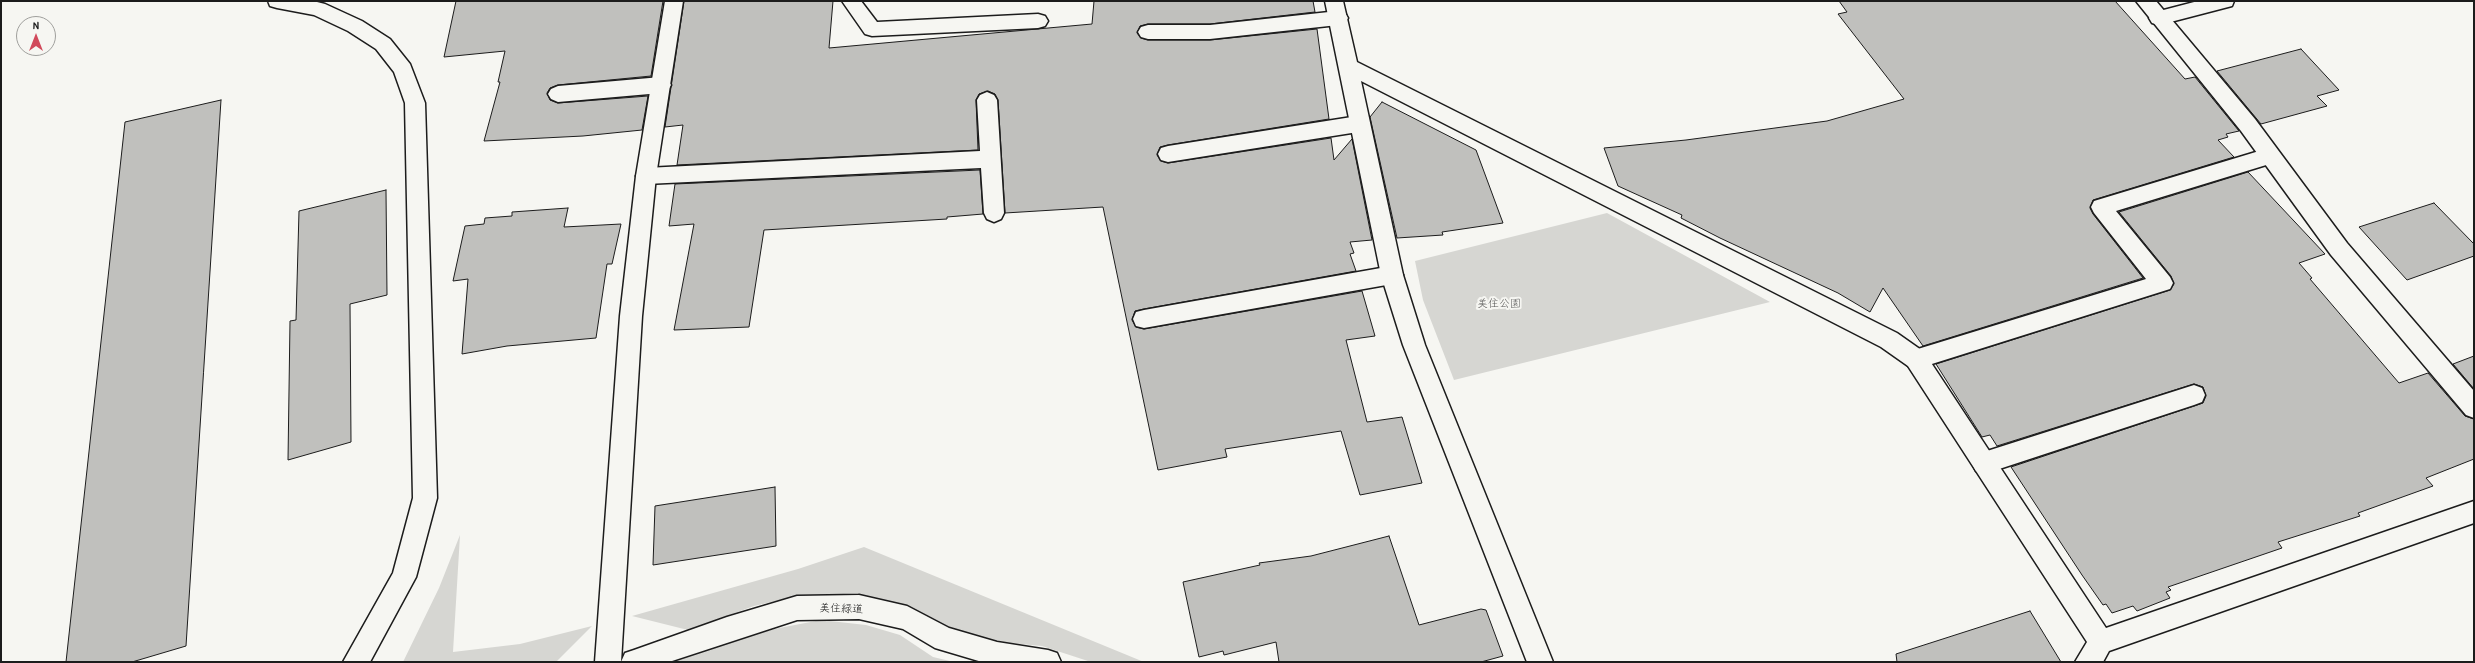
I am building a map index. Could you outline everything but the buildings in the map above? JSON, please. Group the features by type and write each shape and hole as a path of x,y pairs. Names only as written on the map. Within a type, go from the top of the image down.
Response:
{"street":[{"path":"277,1 318,9 355,26 383,44 403,69 415,103 425,498 404,577 356,662"},
{"path":"608,662 631,316 646,176 674,1"},
{"path":"851,1 872,29 1038,21"},
{"path":"2145,1 2248,125 2269,156 2339,249 2474,408"},
{"path":"2159,18 2225,1"},
{"path":"1148,32 1210,32 1336,9 1358,124 1392,275 1414,345 1540,662"},
{"path":"1348,66 1889,340 1916,359 2101,642"},
{"path":"558,94 661,85"},
{"path":"987,100 994,214"},
{"path":"1168,154 1358,124"},
{"path":"1916,359 2162,283 2101,207 2269,156"},
{"path":"646,176 991,159"},
{"path":"1144,319 1392,275"},
{"path":"1984,463 2194,395"},
{"path":"2088,662 2101,642 2474,512"},
{"name":"美住緑道","path":"634,662 727,629 797,608 859,607 907,618 944,640 997,654 1048,662"}],"green space":[{"name":"美住公園","path":"1607,213 1770,302 1454,380 1423,300 1415,261"},
{"path":"460,535 453,652 520,644 592,626 556,662 403,662 439,588"},
{"path":"864,547 1144,662 1091,662 1042,646 1009,643 962,634 916,610 863,598 797,596 754,606 688,630 632,616 798,569"},
{"path":"821,620 866,625 900,635 933,657 954,662 669,662 671,659 774,629"}]}
